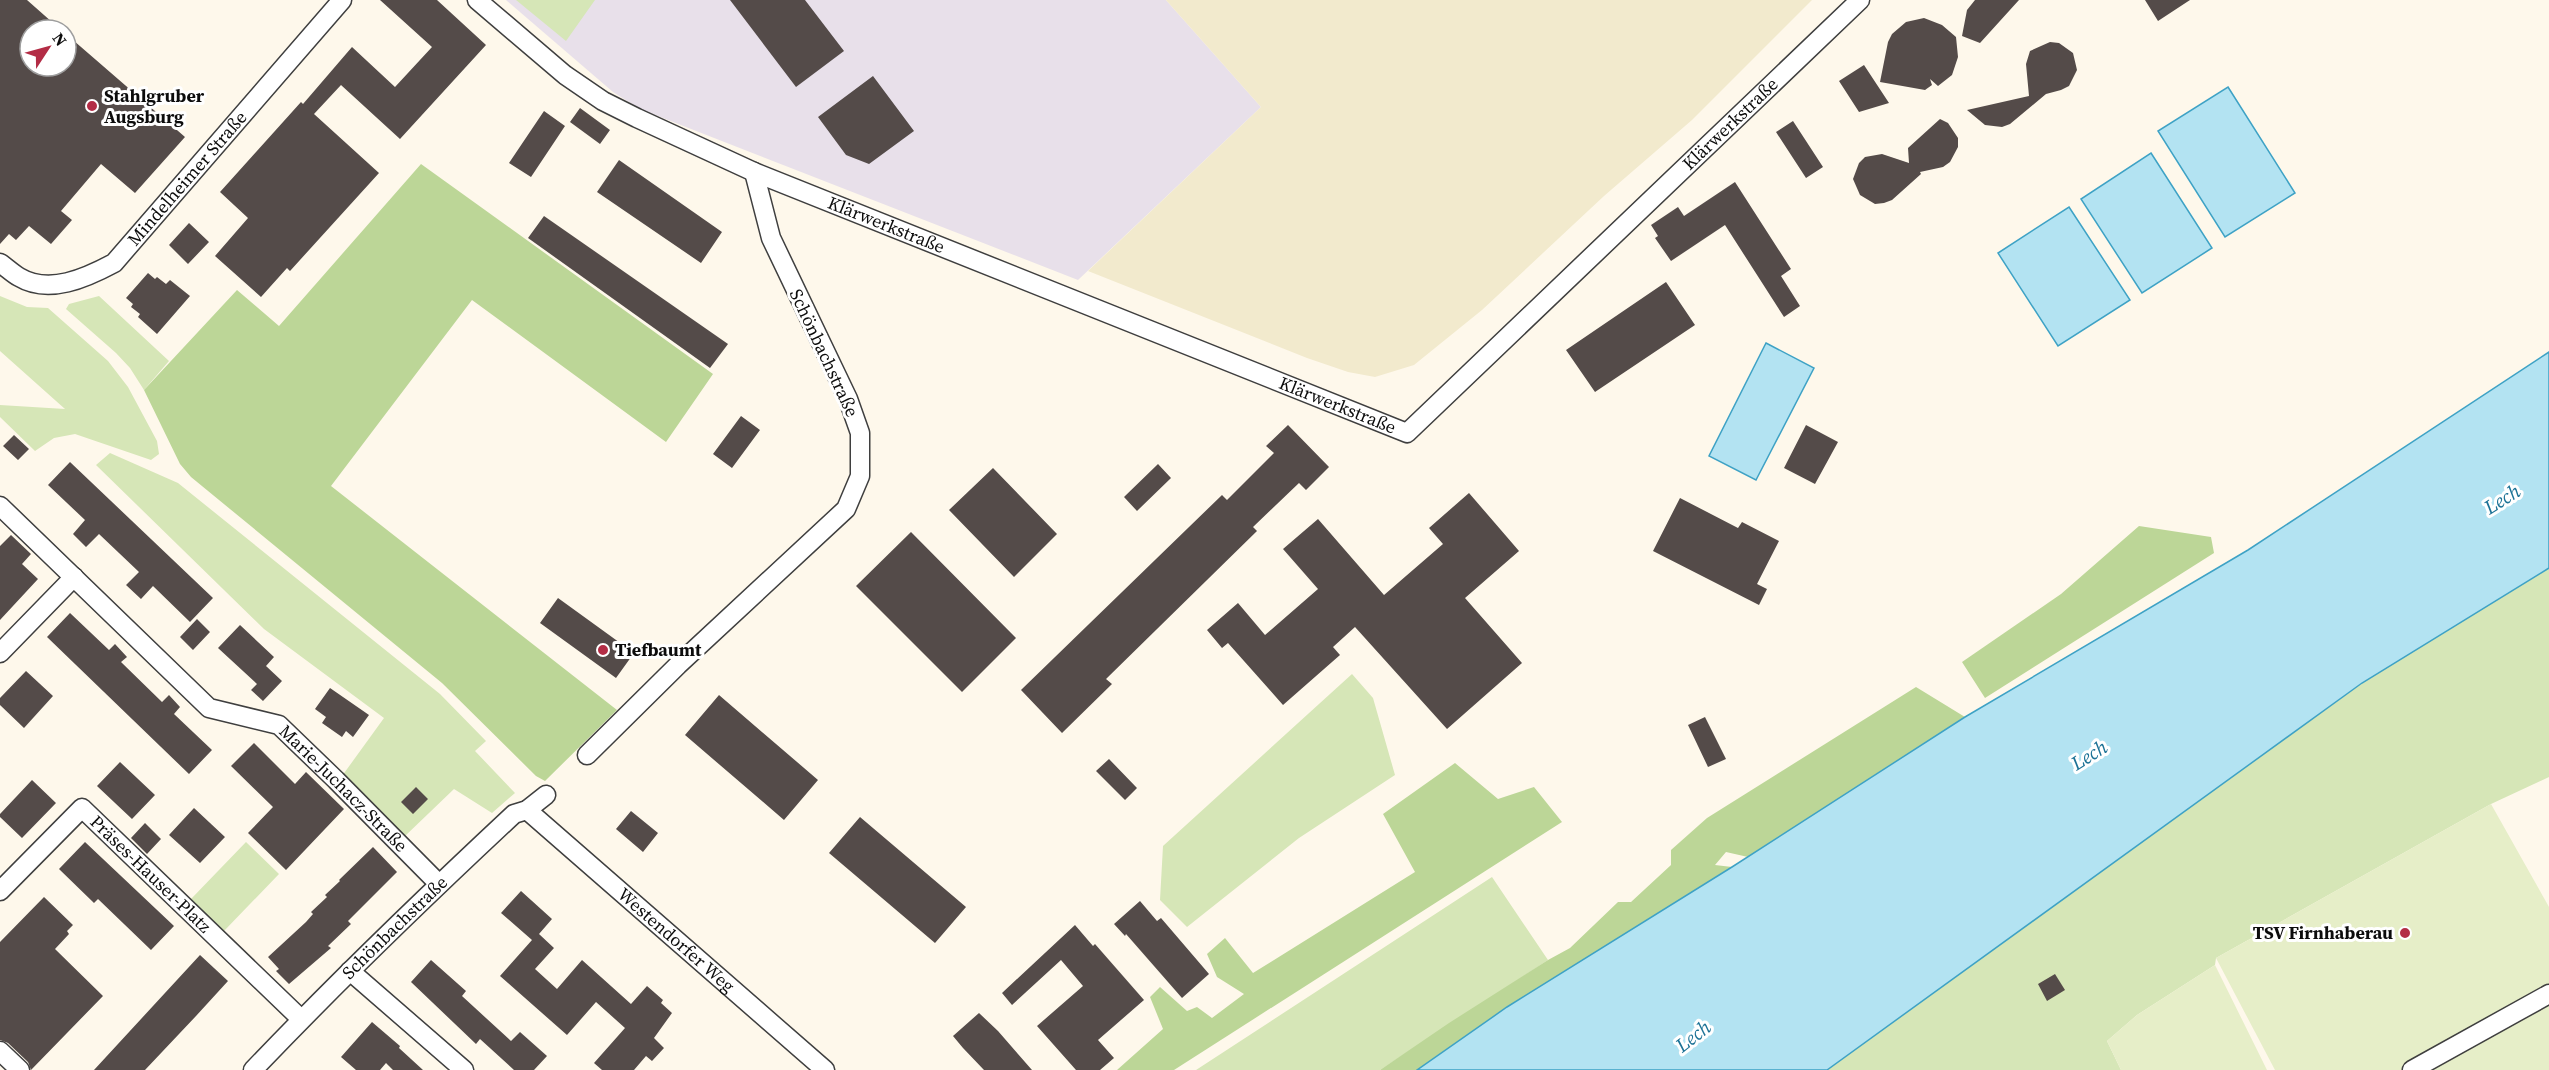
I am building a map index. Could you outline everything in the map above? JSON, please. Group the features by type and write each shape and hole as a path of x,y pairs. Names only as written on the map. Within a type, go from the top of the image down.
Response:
{"street":[{"name":"Mindelheimer Straße","path":"0,263 21,278 46,284 69,283 89,277 114,263 342,0"},
{"path":"477,0 565,75 603,101 754,172"},
{"name":"Klärwerkstraße","path":"754,172 1407,433 1860,0"},
{"name":"Schönbachstraße","path":"587,755 678,665 846,509 861,476 860,433 848,399 771,238 754,172"},
{"name":"Marie-Juchacz-Straße","path":"0,506 209,708 279,725 344,787 439,884"},
{"path":"0,653 74,577"},
{"name":"Schönbachstraße","path":"253,1070 301,1019 439,884 514,814 528,810 546,795"},
{"name":"Präses-Hauser-Platz","path":"0,891 82,808 301,1019"},
{"name":"Westendorfer Weg","path":"528,810 825,1070"},
{"path":"350,971 464,1070"},
{"path":"2412,1070 2549,994"},
{"path":"0,1051 20,1070"}],"shaded area":[{"path":"506,0 1166,0 1261,107 1078,280 640,109 613,92"},
{"path":"1166,0 1812,0 1692,120 1604,196 1482,310 1414,365 1375,377 1348,372 1307,358 1088,271 1261,107"}],"green space":[{"path":"516,0 595,0 566,41"},
{"path":"421,164 713,374 666,442 472,300 331,486 617,710 545,781 536,776 442,683 191,477 180,464 144,390 237,290 279,326"},
{"path":"0,296 27,307 48,308 108,361 128,387 157,441 159,454 151,460 75,434 54,438 35,451 0,417 0,405 65,409 0,351"},
{"path":"99,296 169,361 144,390 130,368 116,353 66,309 69,304"},
{"path":"110,453 178,483 440,694 486,741 475,751 515,793 492,813 454,789 404,837 342,776 384,718 264,629 96,465"},
{"path":"2139,526 2211,537 2214,553 1985,698 1962,662 2061,594"},
{"path":"2549,568 2549,777 2491,804 2216,958 2215,965 2137,1015 2107,1041 2121,1070 1827,1070 2362,683"},
{"path":"1352,674 1373,698 1395,775 1299,838 1187,927 1160,900 1163,846"},
{"path":"1916,687 1965,717 1748,857 1726,852 1715,865 1732,867 1507,1007 1417,1070 1380,1070 1449,1023 1570,948 1618,902 1631,902 1671,865 1671,850 1707,818"},
{"path":"1455,763 1498,799 1534,787 1562,822 1174,1070 1117,1070 1163,1029 1150,997 1160,987 1187,1011 1197,1007 1212,1018 1244,994 1217,977 1207,954 1225,938 1253,973 1415,872 1383,814"},
{"name":"TSV Firnhaberau","path":"2491,804 2549,907 2549,1070 2275,1070 2216,958"},
{"path":"246,842 279,874 224,931 191,899"},
{"path":"1492,877 1548,960 1380,1070 1196,1070"},
{"path":"2215,965 2267,1070 2121,1070 2107,1041 2137,1015"}],"water":[{"path":"2228,87 2295,193 2225,237 2158,131"},
{"path":"2151,153 2212,248 2142,293 2081,199"},
{"path":"2069,207 2130,300 2058,346 1998,253"},
{"path":"1766,343 1814,368 1756,480 1709,456"},
{"name":"Lech","path":"2549,352 2549,568 2362,683 1827,1070 1417,1070 1507,1007 1732,867 1965,717 2248,550"}],"building":[{"path":"0,0 27,0 47,18 18,18 18,78 78,78 78,44 185,137 135,193 101,164 61,211 72,220 51,244 29,226 16,240 9,234 0,244"},
{"path":"380,0 437,0 486,45 400,139 341,85 314,114 379,173 290,271 287,268 261,297 215,256 248,218 220,192 301,102 303,104 352,47 395,87 432,47"},
{"path":"730,0 805,0 844,51 796,87"},
{"path":"1975,0 2019,0 1980,43 1962,36 1967,10"},
{"path":"2145,0 2190,0 2158,21"},
{"path":"1924,18 1942,25 1956,37 1958,57 1952,75 1938,86 1930,79 1932,85 1925,90 1880,82 1888,42 1892,34 1906,22"},
{"path":"2050,42 2059,43 2073,53 2077,70 2069,86 2046,94 2010,124 2002,127 1985,125 1967,110 2029,96 2026,64 2030,51"},
{"path":"1864,65 1889,103 1859,112 1839,81"},
{"path":"873,76 914,131 869,164 846,155 818,117"},
{"path":"580,108 610,130 600,144 570,122"},
{"path":"544,111 565,126 531,177 509,163"},
{"path":"1940,119 1948,123 1958,138 1958,147 1950,162 1943,167 1920,172 1921,174 1892,200 1884,203 1875,204 1860,195 1853,179 1859,163 1865,157 1882,154 1909,163 1908,148"},
{"path":"1793,121 1823,167 1806,178 1776,132"},
{"path":"619,160 722,232 701,263 597,192"},
{"path":"1735,182 1791,269 1781,276 1800,306 1784,317 1725,225 1671,261 1655,238 1658,236 1651,225 1678,207 1684,216"},
{"path":"544,216 728,344 710,368 528,238"},
{"path":"189,223 209,242 188,264 169,245"},
{"path":"148,273 166,284 170,280 190,296 157,334 138,317 140,314 131,307 133,304 126,298"},
{"path":"1666,282 1695,325 1595,392 1566,350"},
{"path":"741,416 760,430 732,468 713,454"},
{"path":"1288,425 1329,467 1306,490 1299,483 1253,527 1257,531 1106,679 1112,684 1062,733 1021,690 1222,495 1227,500 1274,453 1266,446"},
{"path":"1806,425 1838,442 1815,484 1784,468"},
{"path":"14,435 29,449 18,460 3,446"},
{"path":"70,462 213,598 190,622 153,586 141,599 126,585 139,572 99,534 86,547 73,534 85,520 48,485"},
{"path":"1158,464 1171,478 1137,511 1124,497"},
{"path":"993,468 1057,534 1014,577 949,510"},
{"path":"1469,493 1519,551 1465,598 1522,663 1447,729 1355,627 1333,647 1340,655 1283,705 1228,643 1222,648 1207,630 1238,603 1265,635 1318,589 1283,549 1318,519 1384,595 1443,544 1429,528"},
{"path":"1680,498 1738,528 1742,522 1779,541 1757,584 1767,589 1759,605 1653,551"},
{"path":"911,532 1016,638 962,692 856,586"},
{"path":"11,535 31,554 22,564 38,579 0,620 0,546"},
{"path":"558,598 634,653 616,678 540,623"},
{"path":"70,613 109,650 115,644 127,657 121,662 162,702 169,695 180,707 174,714 212,750 189,774 47,637"},
{"path":"197,619 210,632 193,650 180,637"},
{"path":"240,625 274,657 266,666 282,681 263,701 251,690 257,684 218,648"},
{"path":"26,671 53,696 24,728 0,705 0,698"},
{"path":"330,688 369,715 353,737 346,731 342,737 322,723 326,717 315,709"},
{"path":"719,695 818,780 784,820 685,735"},
{"path":"1705,717 1726,759 1708,767 1688,725"},
{"path":"254,743 295,784 306,772 344,809 286,870 248,833 273,807 231,766"},
{"path":"1109,759 1137,788 1125,800 1096,771"},
{"path":"120,762 155,795 132,819 97,786"},
{"path":"32,780 56,803 22,838 0,817 0,814"},
{"path":"416,787 428,799 413,814 401,802"},
{"path":"194,808 225,837 200,863 169,835"},
{"path":"631,811 658,833 643,852 616,829"},
{"path":"860,817 966,907 935,943 829,853"},
{"path":"145,823 161,839 147,854 131,838"},
{"path":"85,842 174,926 151,950 98,899 94,903 59,869"},
{"path":"373,847 397,872 348,921 351,924 328,946 331,948 289,984 276,971 279,969 268,957 306,922 313,914 311,912 327,897 325,895"},
{"path":"521,891 552,919 539,934 554,948 535,969 557,989 582,960 631,1004 647,986 663,1000 661,1003 672,1013 654,1038 664,1048 652,1061 646,1056 634,1070 602,1070 594,1063 625,1028 596,1002 567,1035 500,976 532,940 501,913"},
{"path":"44,897 73,925 67,931 69,934 55,949 103,996 31,1070 28,1062 8,1043 0,1040 0,942"},
{"path":"1140,901 1157,921 1161,918 1209,974 1182,998 1126,934 1125,936 1114,924"},
{"path":"1075,925 1093,946 1095,944 1144,1000 1098,1040 1114,1058 1100,1070 1076,1070 1037,1026 1083,986 1061,960 1012,1005 1002,993"},
{"path":"200,955 228,981 196,1016 145,1070 94,1070"},
{"path":"431,960 466,991 462,996 511,1041 520,1032 547,1056 534,1070 514,1070 480,1039 476,1044 411,982"},
{"path":"2055,974 2065,990 2047,1001 2038,984"},
{"path":"979,1013 1032,1070 984,1070 963,1048 953,1036"},
{"path":"372,1022 423,1070 393,1070 386,1063 380,1070 356,1070 341,1057"}],"place":[{"name":"Stahlgruber Augsburg","path":"92,106"},
{"name":"Tiefbaumt","path":"603,650"},
{"name":"TSV Firnhaberau","path":"2405,933"}]}
